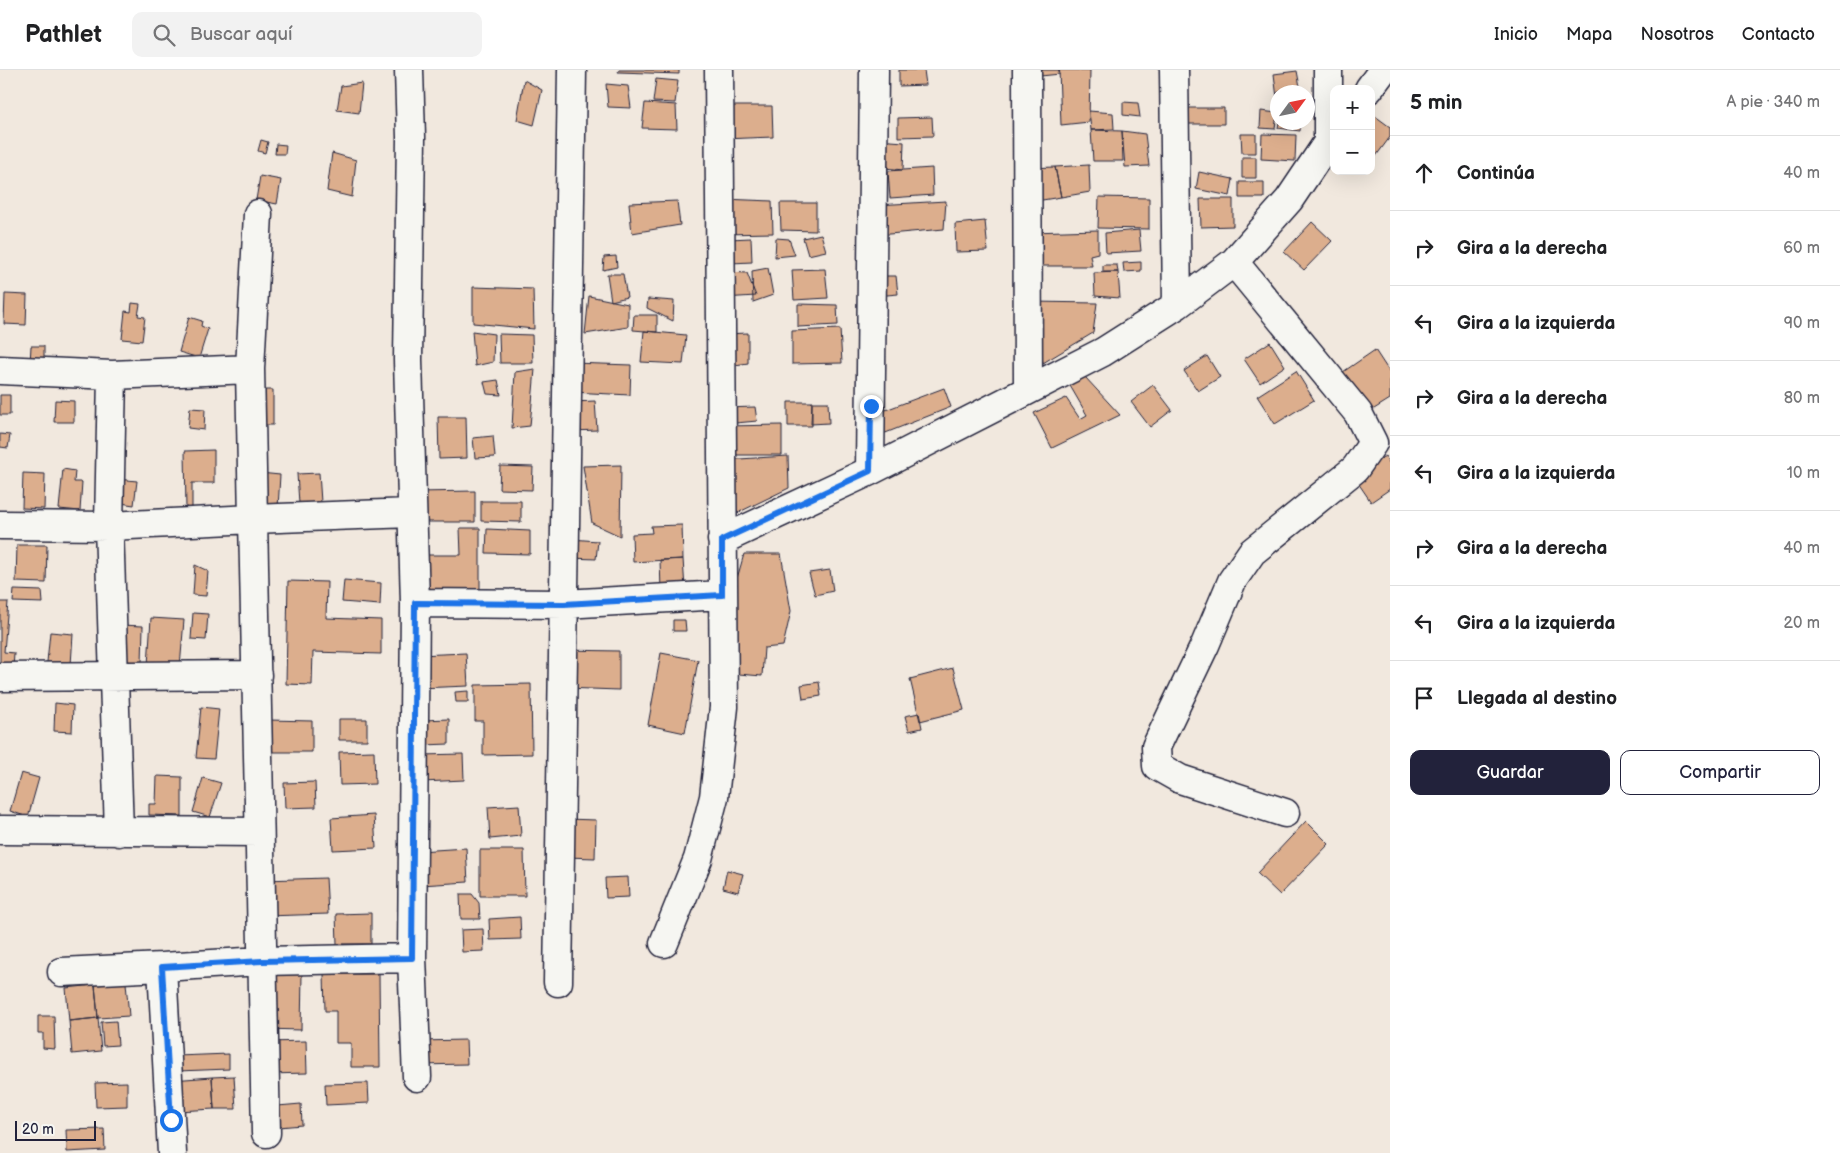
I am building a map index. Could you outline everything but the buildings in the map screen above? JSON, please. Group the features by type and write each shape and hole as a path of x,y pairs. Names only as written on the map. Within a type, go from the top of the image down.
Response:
{"street":[{"path":"409,70 411,137 408,360 415,603 412,958 417,1077"},
{"path":"558,982 572,70"},
{"path":"664,943 698,859 714,797 724,707 719,70"},
{"path":"870,471 874,70"},
{"path":"1027,70 1028,390"},
{"path":"1174,70 1177,305"},
{"path":"1328,70 1331,130"},
{"path":"1372,85 1383,70"},
{"path":"1375,93 1390,95"},
{"path":"722,540 870,471 1103,352 1177,305 1234,262 1289,200 1330,138"},
{"path":"258,214 250,369 266,1134"},
{"path":"1234,262 1358,412 1373,443 1355,469 1252,552 1232,581 1205,645 1156,747 1157,766 1180,779 1285,813"},
{"path":"0,370 112,375 250,369"},
{"path":"112,375 110,526 119,832"},
{"path":"0,525 110,526 411,513"},
{"path":"415,603 564,604 722,595"},
{"path":"0,677 257,675"},
{"path":"0,830 259,832"},
{"path":"62,972 262,961 412,958"},
{"path":"162,967 172,1153"}],"route":[{"path":"171,1120 162,967 262,961 412,958 415,603 564,604 722,595 722,540 870,471 871,406"}]}
